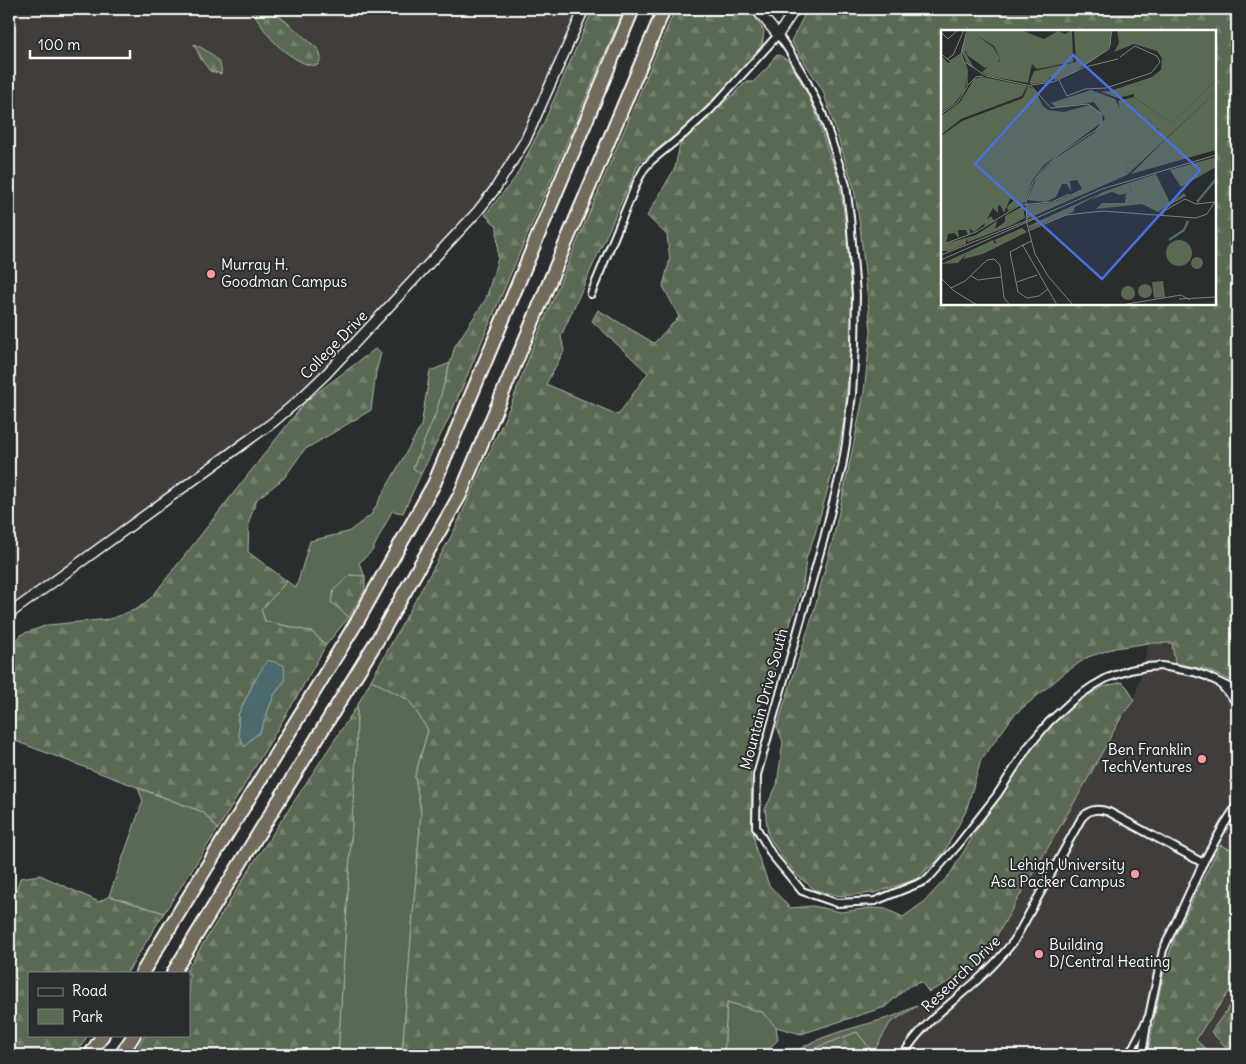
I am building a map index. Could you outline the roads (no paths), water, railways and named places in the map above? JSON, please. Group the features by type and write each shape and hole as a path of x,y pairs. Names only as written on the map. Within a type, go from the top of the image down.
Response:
{"highway":[{"path":"143,972 358,620 434,484 633,9"},
{"path":"174,972 378,639 460,495 664,9"},
{"path":"90,1055 101,1036"},
{"path":"121,1055 133,1036"}],"street":[{"name":"College Drive","path":"9,614 272,422 289,409 327,373 478,211 496,189 525,141 584,9"},
{"name":"Mountain Drive South","path":"756,9 788,49 822,113 846,186 856,295 852,394 842,467 824,538 757,775 756,827 772,855 802,891 837,903 875,901 927,880 964,838 997,795 1028,747 1049,722 1073,700 1093,686 1107,678 1130,670 1162,666 1194,672 1237,691"},
{"path":"591,294 644,169 711,109 778,35 795,9"},
{"name":"Mountain Drive South","path":"1220,683 1237,703"},
{"path":"1142,1055 1163,950 1203,863 1237,805"},
{"name":"Research Drive","path":"904,1055 930,1021 986,972 1014,941 1086,813 1097,810 1109,812 1203,863"},
{"path":"1129,1055 1149,1016"}],"water":[{"path":"267,660 284,665 285,680 274,695 260,732 245,747 239,736 238,715"}],"place":[{"name":"Murray H. Goodman Campus","path":"211,274"},
{"name":"Ben Franklin TechVentures","path":"1202,759"},
{"name":"Lehigh University Asa Packer Campus","path":"1135,874"},
{"name":"Building D/Central Heating","path":"1039,954"}]}
